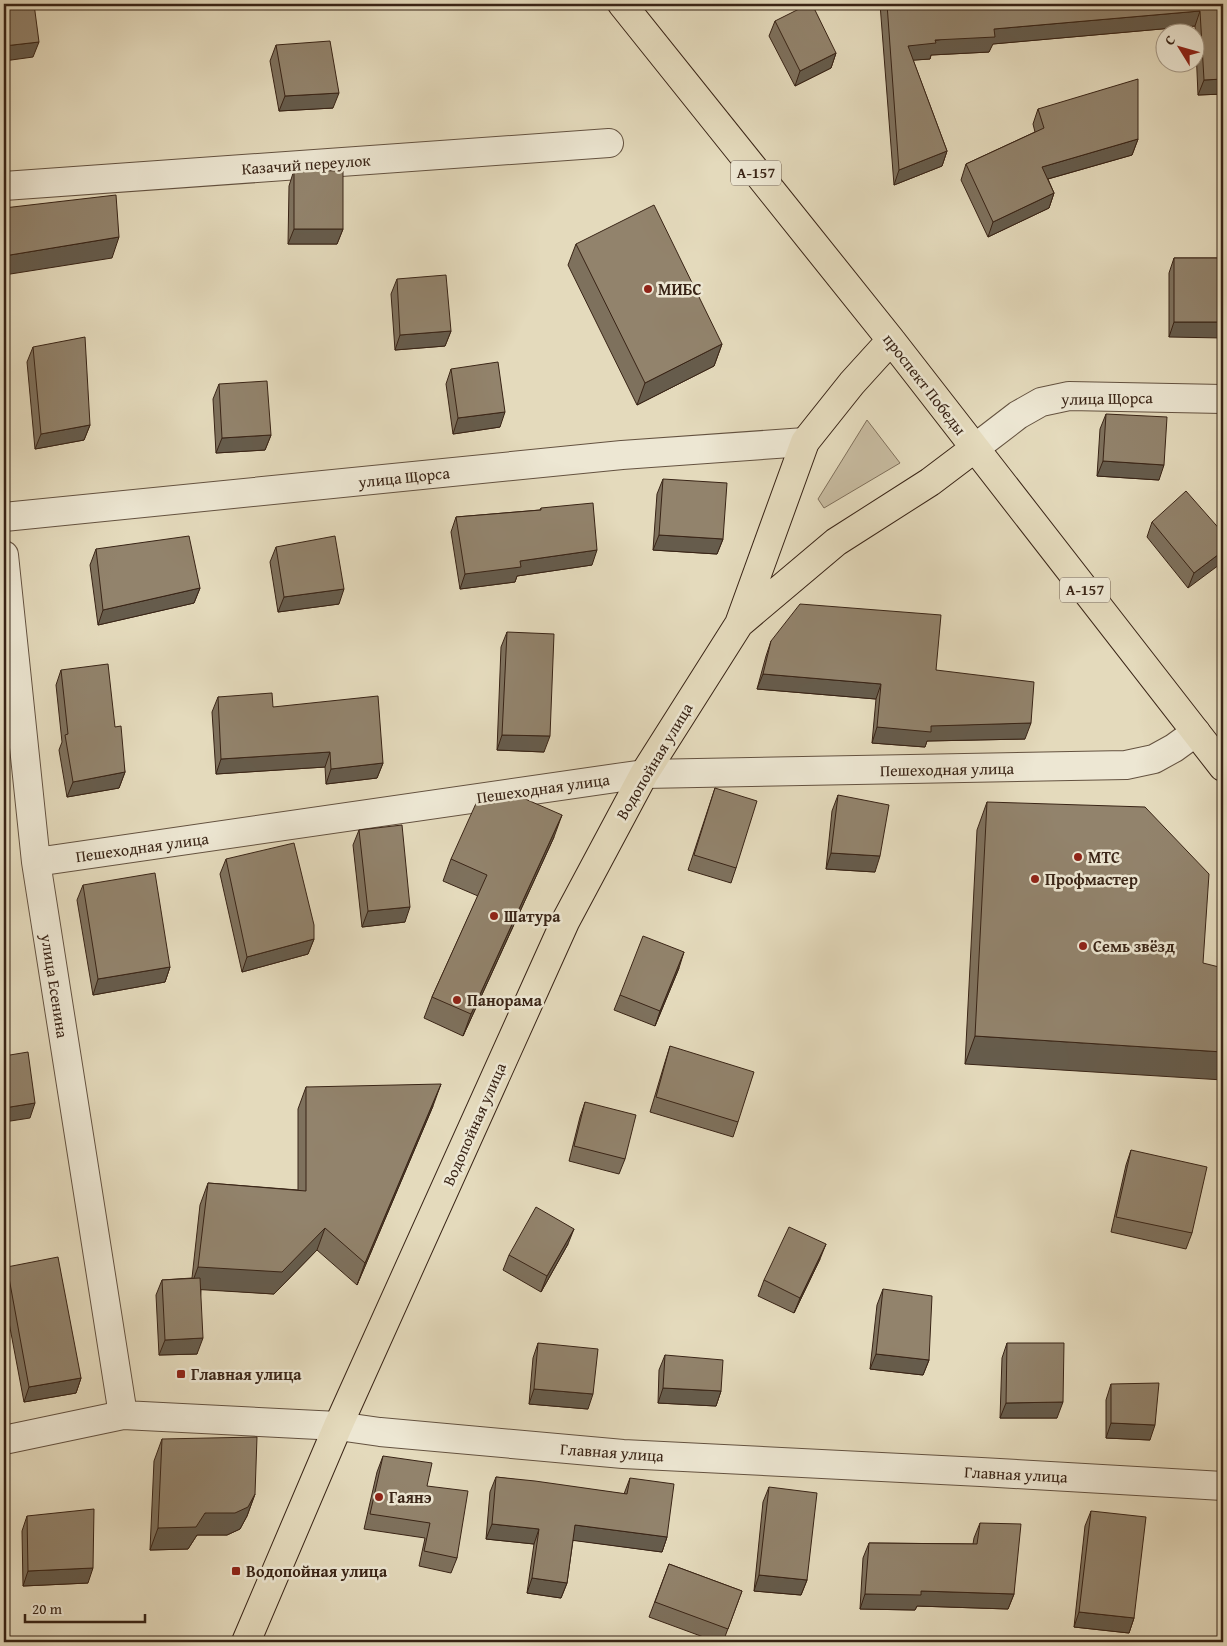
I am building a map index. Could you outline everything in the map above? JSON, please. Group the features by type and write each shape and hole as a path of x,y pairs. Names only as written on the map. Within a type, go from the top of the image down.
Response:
{"main road":[{"name":"проспект Победы","path":"622,4 891,340 1223,767"},
{"name":"Водопойная улица","path":"246,1642 338,1426 566,922 644,774 739,624 805,442 852,383 891,340"},
{"name":"Водопойная улица","path":"739,624 836,542 930,482 974,448"}],"street":[{"name":"Казачий переулок","path":"4,186 608,143"},
{"name":"улица Щорса","path":"974,448 1018,415 1041,402 1069,396 1223,398"},
{"name":"улица Щорса","path":"4,517 622,455 805,442"},
{"name":"улица Есенина","path":"4,555 36,862 123,1415"},
{"name":"Пешеходная улица","path":"36,862 644,774 1126,765 1154,759 1174,748 1196,732"},
{"name":"Главная улица","path":"4,1440 123,1415 338,1426 380,1432 623,1454 1223,1486"}],"shaded area":[{"path":"867,420 900,463 824,508 818,499"}],"building":[{"path":"4,4 34,4 39,42 4,46"},
{"path":"812,4 836,53 800,71 775,21"},
{"path":"887,4 1223,4 1223,79 1204,80 1204,22 1201,22 1200,11 994,29 995,37 935,40 936,43 908,46 947,151 899,170"},
{"path":"330,41 339,93 285,96 276,45"},
{"path":"1138,79 1138,139 1042,167 1054,193 993,222 966,164 1044,128 1038,109"},
{"path":"294,170 343,171 343,229 294,229"},
{"path":"116,195 119,237 4,256 4,208"},
{"path":"654,205 722,344 645,383 576,244"},
{"path":"1174,258 1223,258 1223,322 1174,322"},
{"path":"446,275 451,331 400,335 397,279"},
{"path":"85,337 90,425 41,434 33,347"},
{"path":"498,362 505,412 458,418 451,369"},
{"path":"267,381 271,435 222,438 219,384"},
{"path":"1106,414 1167,417 1164,465 1103,461"},
{"path":"663,479 727,483 723,539 659,535"},
{"path":"1186,491 1223,533 1223,551 1194,573 1152,522"},
{"path":"593,503 597,550 520,561 521,567 465,574 456,517 541,510 541,508"},
{"path":"189,536 200,588 103,610 96,549"},
{"path":"335,536 344,589 284,597 276,547"},
{"path":"800,604 941,615 936,670 1034,682 1031,723 931,726 931,732 877,727 881,684 763,674 771,641"},
{"path":"507,632 554,634 550,736 502,735"},
{"path":"108,664 115,727 121,726 125,772 73,782 65,735 68,734 61,670"},
{"path":"272,693 273,707 378,696 383,763 331,769 330,752 221,759 218,697"},
{"path":"715,788 757,801 736,868 694,855"},
{"name":"Шатура","path":"516,795 562,815 471,1014 432,997 487,875 451,859 478,799"},
{"path":"838,795 889,805 880,856 831,853"},
{"name":"Семь звёзд","path":"987,802 1145,807 1209,874 1203,963 1223,968 1223,1052 975,1036"},
{"path":"402,825 410,907 368,911 359,830"},
{"path":"294,843 314,925 314,939 247,957 226,859"},
{"path":"155,873 170,967 98,979 83,885"},
{"path":"643,936 684,952 660,1011 620,995"},
{"path":"670,1046 754,1072 738,1122 656,1097"},
{"path":"28,1052 35,1103 4,1108 4,1056"},
{"path":"441,1084 365,1263 325,1228 282,1272 198,1267 208,1183 306,1191 306,1087"},
{"path":"585,1102 636,1115 625,1159 574,1146"},
{"path":"1131,1150 1207,1167 1192,1233 1116,1217"},
{"path":"536,1207 574,1229 547,1276 509,1255"},
{"path":"789,1227 826,1244 800,1298 764,1280"},
{"path":"58,1257 81,1378 29,1387 7,1267"},
{"path":"200,1278 203,1338 165,1340 162,1280"},
{"path":"883,1289 932,1296 929,1360 876,1354"},
{"path":"538,1343 598,1349 593,1394 534,1389"},
{"path":"1007,1343 1064,1343 1063,1402 1006,1403"},
{"path":"665,1355 723,1360 721,1391 663,1388"},
{"path":"1159,1383 1155,1425 1111,1423 1111,1384"},
{"path":"257,1437 255,1494 248,1507 235,1513 205,1513 196,1527 158,1528 162,1439"},
{"path":"383,1456 432,1463 427,1486 468,1491 457,1558 424,1551 430,1523 370,1514"},
{"path":"496,1477 627,1494 630,1478 674,1484 667,1537 575,1525 567,1583 532,1578 539,1529 492,1524"},
{"path":"769,1487 817,1493 807,1580 759,1575"},
{"path":"94,1509 93,1568 28,1571 27,1516"},
{"path":"1091,1511 1146,1517 1134,1618 1079,1612"},
{"path":"980,1523 1021,1524 1014,1594 921,1591 921,1595 865,1594 869,1543 977,1544"},
{"path":"669,1564 742,1591 728,1629 655,1602"},
{"path":"1166,1640 1195,1642 1166,1642"}],"place":[{"name":"МИБС","path":"648,289"},
{"name":"МТС","path":"1078,857"},
{"name":"Профмастер","path":"1035,879"},
{"name":"Шатура","path":"494,916"},
{"name":"Семь звёзд","path":"1083,946"},
{"name":"Панорама","path":"457,1000"},
{"name":"Главная улица","path":"181,1374"},
{"name":"Гаянэ","path":"379,1497"},
{"name":"Водопойная улица","path":"236,1571"}]}
